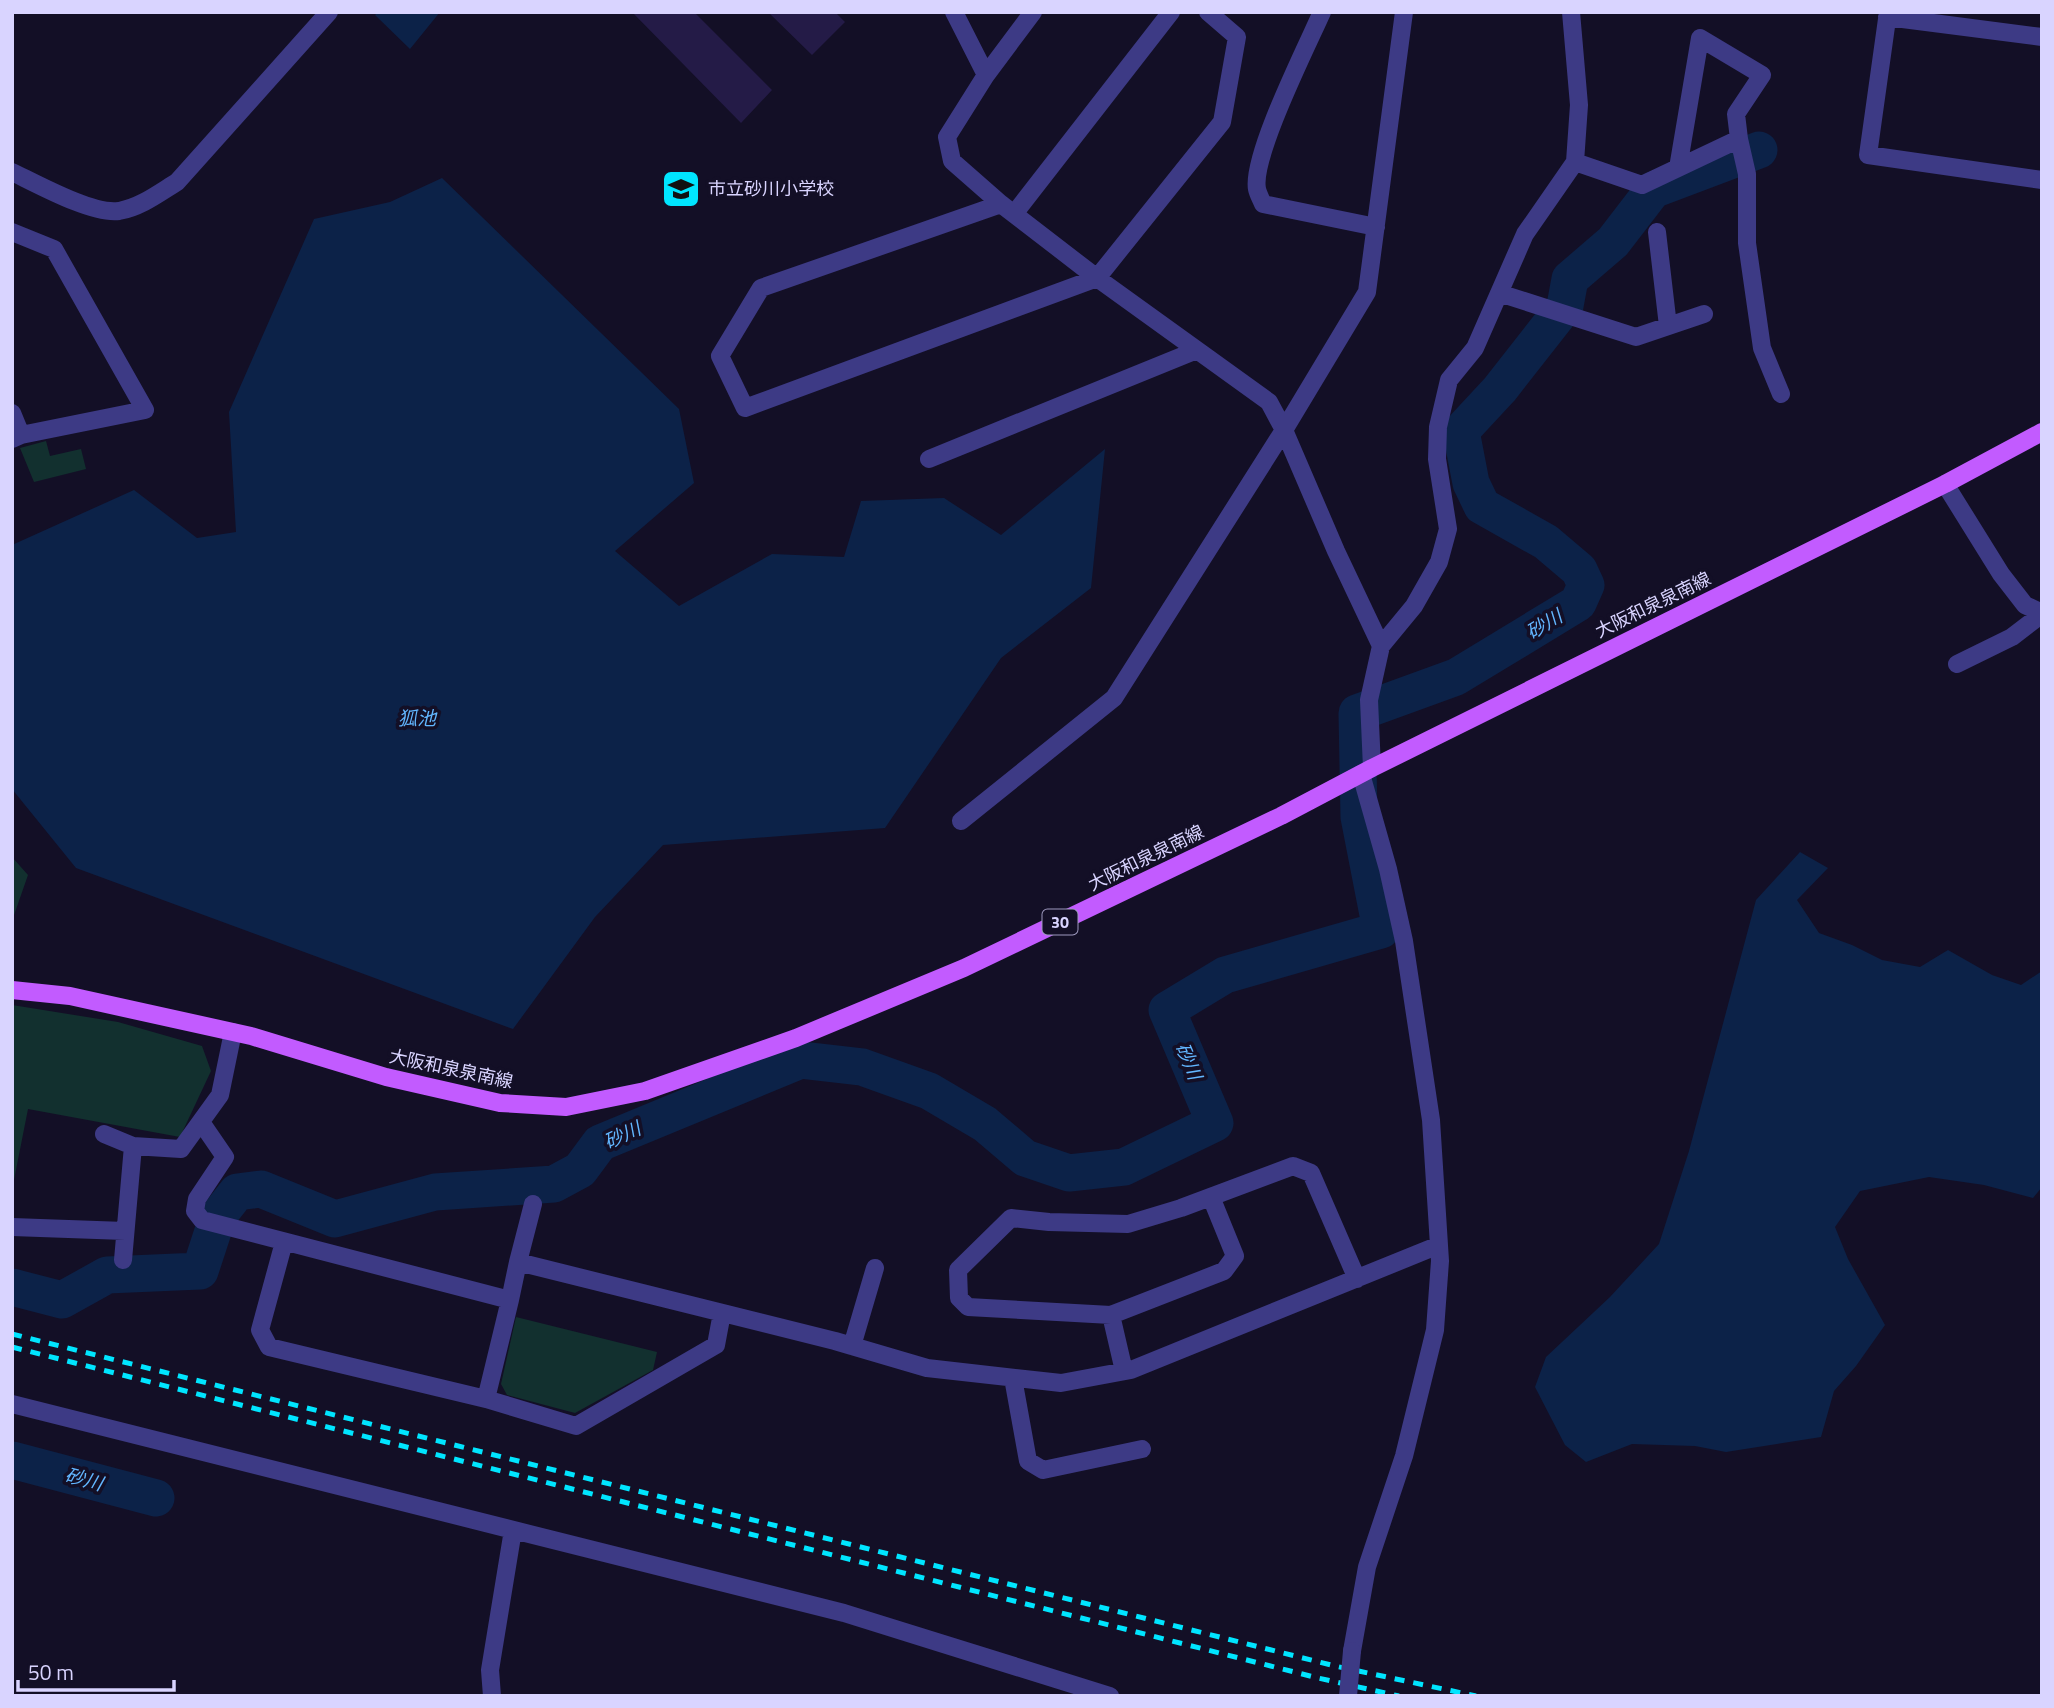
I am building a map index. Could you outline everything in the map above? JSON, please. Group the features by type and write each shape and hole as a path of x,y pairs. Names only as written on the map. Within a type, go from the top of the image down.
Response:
{"main road":[{"name":"大阪和泉泉南線","path":"12,990 70,996 233,1032 386,1077 500,1104 566,1107 645,1091 796,1038 964,968 1281,816 1945,484 2042,432"}],"street":[{"path":"12,172 85,205 117,211 145,202 177,182 329,12"},
{"path":"954,12 986,75"},
{"path":"1033,12 986,75 947,137 952,161 1008,209 1097,278 1269,402 1381,646"},
{"path":"1171,12 1008,209 761,288 720,356 745,408 1097,278 1222,122 1237,37 1208,12"},
{"path":"1322,12 1259,162 1257,188 1263,204 1376,227"},
{"path":"961,821 1114,698 1284,430 1367,292 1404,12"},
{"path":"1348,1696 1352,1651 1367,1567 1404,1456 1435,1330 1439,1245 1431,1120 1404,941 1367,771 1370,700 1381,646 1413,606 1439,562 1448,529 1437,459 1438,427 1449,380 1475,348 1525,234 1575,162 1579,105 1571,12"},
{"path":"2042,37 1887,15 1868,155 2042,180"},
{"path":"1678,168 1700,38 1762,75 1736,114 1747,174 1747,243 1762,348 1782,394"},
{"path":"1575,162 1642,185 1739,139"},
{"path":"12,232 54,249 145,410 17,437 12,413"},
{"path":"1657,232 1668,326"},
{"path":"1499,293 1636,337 1704,314"},
{"path":"929,459 1197,351"},
{"path":"1945,484 2001,574 2025,605 2042,614 2012,637 1957,664"},
{"path":"104,1134 133,1146 181,1149 220,1095 233,1032"},
{"path":"201,1122 225,1157 197,1199 195,1211 202,1220 510,1300"},
{"path":"123,1260 133,1146"},
{"path":"1211,1197 1235,1256 1224,1271 1111,1315 968,1307 959,1298 958,1270 1011,1218 1128,1224 1293,1166 1311,1173 1357,1279"},
{"path":"486,1399 533,1204"},
{"path":"12,1227 125,1231"},
{"path":"284,1241 260,1330 270,1347 486,1399 576,1426 716,1345 722,1313"},
{"path":"518,1262 852,1346 927,1368 1061,1383 1144,1365 1439,1245"},
{"path":"852,1346 875,1268"},
{"path":"1111,1315 1124,1371"},
{"path":"1013,1378 1028,1461 1043,1471 1142,1449"},
{"path":"12,1404 844,1613 1110,1696"},
{"path":"492,1696 490,1670 513,1530"}],"green space":[{"path":"46,441 50,456 81,449 86,469 34,482 20,448"},
{"path":"12,857 28,875 13,918 12,917"},
{"path":"12,1005 118,1022 202,1046 211,1071 180,1137 28,1109 12,1190"},
{"path":"516,1317 657,1352 653,1370 575,1413 507,1395 501,1384"}],"water":[{"path":"378,12 440,12 410,49 375,15"},
{"name":"狐池","path":"442,178 679,409 694,483 615,551 679,606 772,554 844,557 861,501 944,498 1001,535 1105,449 1091,588 1001,658 885,828 663,845 595,917 513,1029 76,868 12,789 12,545 134,490 197,538 236,532 229,412 314,219 390,202"},
{"path":"1800,852 1828,868 1797,900 1819,933 1882,960 1920,967 1948,950 1992,975 2021,985 2042,971 2042,1187 2033,1198 1984,1185 1929,1177 1860,1191 1835,1227 1848,1259 1885,1325 1856,1366 1834,1391 1821,1437 1726,1452 1695,1446 1632,1444 1586,1462 1565,1445 1535,1387 1546,1357 1610,1297 1659,1244 1689,1151 1756,900"}],"building":[{"path":"632,12 694,12 772,90 741,123"},
{"path":"768,12 835,12 845,22 812,55"}],"waterway":[{"name":"砂川","path":"12,1287 62,1300 107,1275 200,1271 218,1216 237,1192 261,1189 335,1219 435,1192 554,1184 580,1170 600,1143 801,1060 862,1067 929,1091 985,1124 1025,1158 1069,1173 1124,1167 1215,1123 1167,1010 1225,975 1381,930 1359,817 1357,713 1456,677 1578,603 1586,585 1579,570 1546,542 1482,506 1471,483 1461,431 1500,389 1565,306 1570,279 1613,242 1653,190 1759,150"},
{"name":"砂川","path":"12,1460 156,1498"}],"railway":[{"path":"12,1334 1335,1666 1476,1696"},
{"path":"12,1347 1318,1678 1399,1696"}],"place":[{"name":"市立砂川小学校","path":"681,189"}]}
